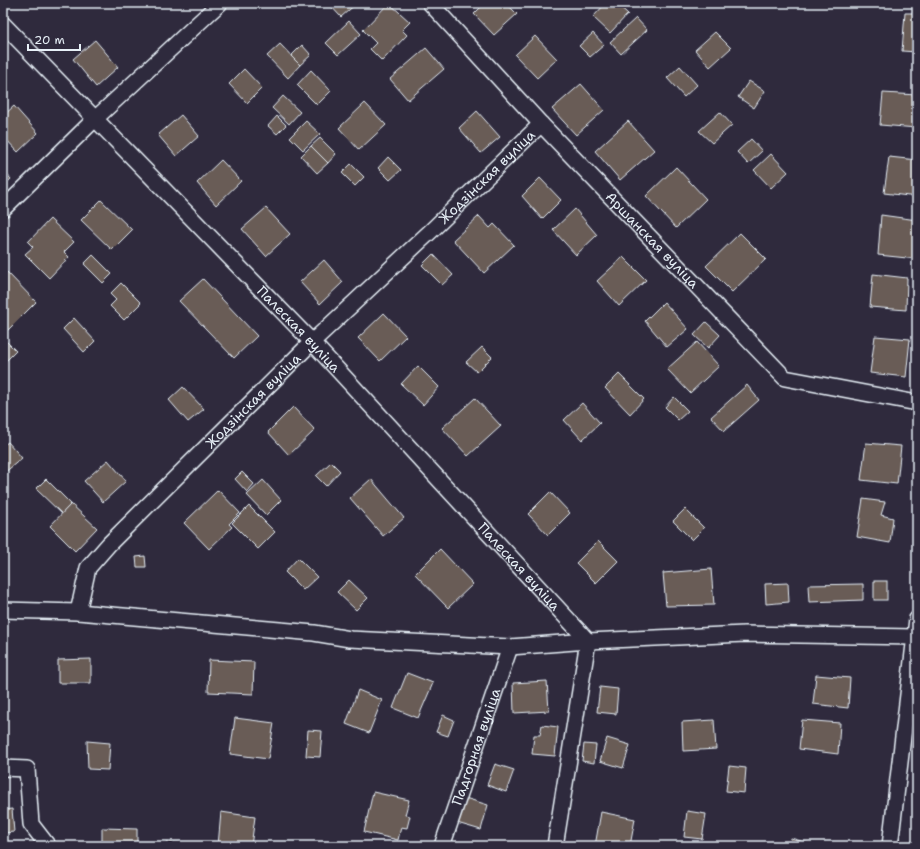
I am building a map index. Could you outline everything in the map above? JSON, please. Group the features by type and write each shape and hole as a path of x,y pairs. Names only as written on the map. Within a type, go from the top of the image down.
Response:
{"street":[{"path":"3,209 95,119 220,3"},
{"name":"Аршанская вуліца","path":"430,3 541,124 785,378 917,402"},
{"name":"Палеская вуліца","path":"3,24 312,342 588,641"},
{"name":"Жодзінская вуліца","path":"78,612 88,568 109,544 312,342 432,230 541,124"},
{"path":"3,610 78,612 314,633 350,639 510,647 588,641 745,634 914,637"},
{"path":"890,846 917,619"},
{"path":"555,846 588,641"},
{"name":"Падгорная вуліца","path":"442,846 510,647"},
{"path":"3,768 27,769 31,824 48,846"}],"building":[{"path":"328,3 357,3 341,17"},
{"path":"389,3 410,22 402,30 407,35 382,61 370,49 376,43 363,30"},
{"path":"485,3 506,3 517,14 494,35 474,14"},
{"path":"606,3 616,3 628,14 610,33 593,17"},
{"path":"905,13 917,13 917,52 902,51"},
{"path":"636,18 647,30 621,54 610,42"},
{"path":"349,21 361,34 338,55 326,43"},
{"path":"715,32 731,48 710,67 695,50"},
{"path":"593,33 604,45 590,57 579,46"},
{"path":"535,36 557,59 537,78 515,55"},
{"path":"95,40 118,67 96,87 73,59"},
{"path":"280,44 300,65 288,78 267,56"},
{"path":"302,45 311,55 300,65 291,56"},
{"path":"426,48 444,69 408,100 390,79"},
{"path":"680,66 697,85 684,97 667,78"},
{"path":"244,69 262,88 247,103 229,84"},
{"path":"311,70 331,91 317,105 297,85"},
{"path":"749,81 765,91 754,108 738,97"},
{"path":"581,84 604,110 576,135 552,109"},
{"path":"883,93 917,95 917,128 880,125"},
{"path":"283,96 300,112 289,124 272,108"},
{"path":"365,103 386,125 359,150 339,128"},
{"path":"14,106 38,133 18,152 3,136 3,116"},
{"path":"477,111 500,137 481,153 459,128"},
{"path":"720,112 732,125 712,143 699,131"},
{"path":"181,115 199,136 176,156 158,135"},
{"path":"277,116 286,125 277,134 268,126"},
{"path":"306,121 320,134 303,150 290,137"},
{"path":"628,121 654,150 620,180 595,151"},
{"path":"320,138 336,154 328,163 311,146"},
{"path":"751,139 762,151 748,164 737,152"},
{"path":"311,146 328,163 317,173 301,156"},
{"path":"771,154 788,172 771,188 754,170"},
{"path":"388,157 401,170 390,180 378,168"},
{"path":"889,157 917,160 917,197 884,193"},
{"path":"221,160 241,181 216,205 197,183"},
{"path":"351,164 364,177 355,186 342,173"},
{"path":"676,167 706,199 676,228 646,196"},
{"path":"3,170 11,179 3,186"},
{"path":"540,178 561,200 542,219 522,196"},
{"path":"101,200 132,230 112,250 81,220"},
{"path":"266,208 290,234 266,256 242,229"},
{"path":"575,209 597,235 576,255 553,230"},
{"path":"881,215 917,220 917,259 878,255"},
{"path":"479,216 490,228 494,224 514,245 484,273 453,240"},
{"path":"50,219 74,242 64,252 69,257 49,278 25,254 33,247 28,242"},
{"path":"740,233 766,259 732,292 706,266"},
{"path":"433,254 453,275 442,285 422,265"},
{"path":"93,255 112,274 103,283 84,264"},
{"path":"623,257 646,280 619,306 597,281"},
{"path":"324,260 343,282 320,304 300,282"},
{"path":"7,272 36,302 8,330 3,325 3,276"},
{"path":"873,274 907,278 906,310 870,307"},
{"path":"203,279 257,336 234,358 179,301"},
{"path":"121,283 141,303 124,320 110,306 116,300 110,294"},
{"path":"664,302 688,329 667,347 645,321"},
{"path":"384,313 406,336 380,361 358,338"},
{"path":"74,318 95,341 84,352 63,329"},
{"path":"706,322 720,335 708,348 694,335"},
{"path":"875,336 910,339 906,377 870,373"},
{"path":"3,338 16,351 6,361 3,358"},
{"path":"697,342 719,366 690,393 667,369"},
{"path":"482,347 492,357 477,372 466,362"},
{"path":"418,366 439,387 423,405 401,384"},
{"path":"619,374 644,399 630,414 605,388"},
{"path":"747,385 759,400 724,431 711,417"},
{"path":"183,387 204,409 188,422 169,400"},
{"path":"674,397 688,411 678,420 665,407"},
{"path":"475,398 501,426 468,456 442,428"},
{"path":"582,403 600,423 582,440 564,420"},
{"path":"293,407 315,430 289,455 268,432"},
{"path":"8,442 22,458 3,474 3,446"},
{"path":"866,443 901,446 897,484 861,480"},
{"path":"108,460 126,481 103,502 84,481"},
{"path":"331,462 340,471 326,486 316,476"},
{"path":"242,472 254,484 247,492 235,479"},
{"path":"46,479 71,504 62,514 36,489"},
{"path":"371,479 404,518 383,536 350,498"},
{"path":"263,480 281,500 266,515 247,495"},
{"path":"218,490 240,513 229,524 232,527 209,549 184,523"},
{"path":"550,492 570,513 548,535 528,514"},
{"path":"863,499 885,502 881,515 893,518 890,543 857,537"},
{"path":"71,504 97,528 75,551 50,526"},
{"path":"249,506 275,532 258,549 232,523"},
{"path":"685,509 704,528 692,540 673,521"},
{"path":"598,541 618,561 596,583 576,563"},
{"path":"440,549 473,584 448,608 415,574"},
{"path":"145,556 146,567 137,567 136,557"},
{"path":"298,558 317,577 303,590 285,572"},
{"path":"711,569 714,605 666,606 663,573"},
{"path":"349,580 368,598 356,610 337,592"},
{"path":"874,581 887,581 887,600 874,600"},
{"path":"788,583 789,602 766,604 765,584"},
{"path":"863,584 863,600 809,602 808,585"},
{"path":"91,659 91,683 58,683 58,660"},
{"path":"209,660 254,662 253,694 208,692"},
{"path":"407,673 433,683 418,718 393,708"},
{"path":"816,675 850,678 848,708 813,704"},
{"path":"547,681 549,711 514,713 513,683"},
{"path":"600,687 618,689 616,714 597,712"},
{"path":"358,690 382,700 369,733 346,724"},
{"path":"443,715 454,720 448,736 436,732"},
{"path":"235,718 274,723 268,759 230,754"},
{"path":"714,720 716,749 683,751 682,722"},
{"path":"802,720 840,723 838,754 799,749"},
{"path":"542,725 558,727 555,756 532,754 534,735 540,735"},
{"path":"308,730 322,731 320,757 306,756"},
{"path":"607,738 630,745 623,768 600,761"},
{"path":"87,741 110,743 108,770 88,769"},
{"path":"584,744 596,745 594,763 582,761"},
{"path":"495,764 514,770 506,792 487,785"},
{"path":"729,766 746,768 744,793 726,791"},
{"path":"373,792 409,800 405,815 410,816 407,828 401,827 398,840 364,832"},
{"path":"465,798 488,805 481,830 457,823"},
{"path":"12,809 14,832 3,833 3,810"},
{"path":"687,811 706,814 702,839 684,837"},
{"path":"221,812 255,817 251,846 218,846"},
{"path":"601,812 635,819 630,846 595,846"},
{"path":"102,828 137,829 137,846 102,846"},
{"path":"791,838 817,846 789,846"},
{"path":"166,842 180,843 179,846 165,846"}]}
